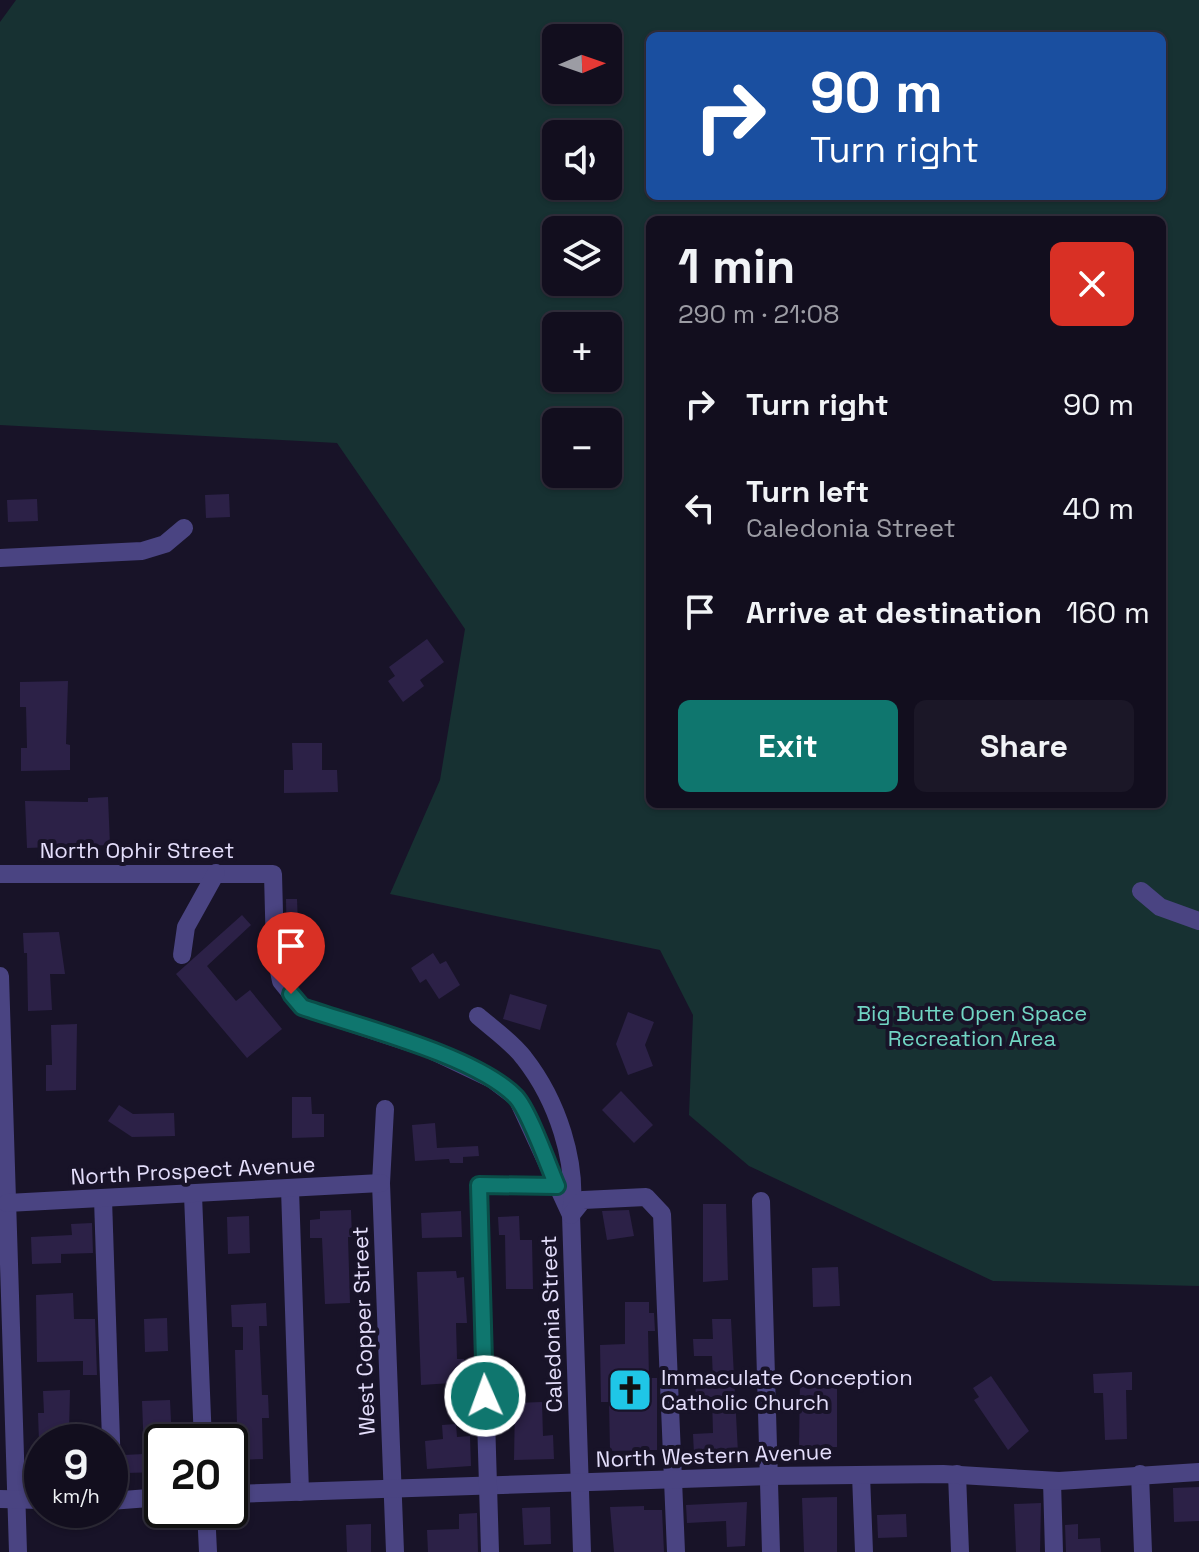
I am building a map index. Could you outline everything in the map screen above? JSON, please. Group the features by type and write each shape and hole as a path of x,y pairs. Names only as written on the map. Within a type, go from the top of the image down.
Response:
{"street":[{"path":"0,558 142,551 165,544 184,528"},
{"path":"182,955 186,927 216,873"},
{"name":"North Ophir Street","path":"0,874 273,874"},
{"name":"Caledonia Street","path":"273,874 281,981 302,1007 429,1049 492,1079 517,1098 571,1215 582,1552"},
{"path":"1141,891 1160,907 1199,921"},
{"path":"0,976 7,1203 8,1499 18,1552"},
{"path":"478,1016 524,1056 553,1109 570,1162 574,1191 571,1215"},
{"name":"West Copper Street","path":"385,1109 381,1183 395,1552"},
{"name":"North Prospect Avenue","path":"7,1203 381,1183"},
{"path":"490,1552 479,1185 557,1186"},
{"path":"290,1189 300,1492"},
{"path":"193,1195 202,1424"},
{"path":"571,1215 583,1200 617,1196 646,1197 662,1214 676,1552"},
{"path":"103,1199 109,1424"},
{"path":"761,1201 771,1552"},
{"name":"North Western Avenue","path":"248,1493 769,1476 957,1474 1052,1481 1199,1472"},
{"path":"957,1474 960,1552"},
{"path":"1140,1474 1143,1552"},
{"path":"861,1475 864,1552"},
{"path":"1052,1481 1054,1552"},
{"path":"207,1528 208,1552"}],"green space":[{"name":"Big Butte Open Space Recreation Area","path":"16,0 1199,0 1199,1286 993,1281 749,1166 689,1115 693,1015 660,950 390,894 440,780 465,629 337,443 0,425 0,22"}],"building":[{"path":"229,494 230,517 206,518 205,495"},
{"path":"37,499 38,521 8,522 7,500"},
{"path":"427,639 444,662 420,680 424,686 403,702 388,681 395,676 389,667"},
{"path":"68,681 66,744 70,745 70,770 21,771 21,748 27,748 26,707 20,707 20,682"},
{"path":"292,743 322,743 322,770 337,770 338,792 284,793 284,770 293,770"},
{"path":"108,797 110,845 27,848 25,801 88,802 88,798"},
{"path":"286,899 297,899 300,974 292,975 287,951"},
{"path":"242,915 251,925 207,966 236,1001 250,990 282,1029 247,1058 176,974"},
{"path":"59,932 65,974 50,974 52,1010 28,1011 27,953 24,953 23,933"},
{"path":"433,953 440,964 446,961 460,985 439,999 426,979 420,983 411,968"},
{"path":"510,994 547,1005 540,1030 503,1019"},
{"path":"628,1012 654,1022 645,1045 653,1066 628,1075 616,1044"},
{"path":"77,1024 76,1090 46,1091 46,1065 52,1065 51,1025"},
{"path":"621,1091 653,1125 634,1143 602,1110"},
{"path":"292,1097 311,1097 312,1114 324,1114 324,1137 292,1138"},
{"path":"119,1105 133,1114 174,1113 175,1136 132,1137 108,1121"},
{"path":"435,1123 437,1148 478,1146 479,1156 463,1157 463,1163 450,1163 449,1159 415,1161 412,1125"},
{"path":"703,1204 726,1204 728,1280 703,1282"},
{"path":"351,1210 352,1237 348,1237 350,1303 325,1304 322,1238 310,1238 310,1220 320,1219 320,1211"},
{"path":"629,1210 634,1236 607,1240 602,1211"},
{"path":"461,1211 462,1237 422,1238 421,1213"},
{"path":"249,1216 250,1253 228,1254 227,1217"},
{"path":"519,1216 520,1240 532,1240 533,1289 506,1289 505,1235 499,1235 498,1217"},
{"path":"92,1223 93,1253 61,1254 61,1263 32,1264 31,1237 72,1235 71,1224"},
{"path":"838,1267 840,1306 813,1307 812,1268"},
{"path":"456,1271 457,1278 464,1277 467,1323 456,1323 457,1359 464,1359 469,1403 453,1404 452,1383 421,1385 417,1272"},
{"path":"73,1293 74,1319 95,1319 97,1375 83,1375 83,1361 37,1362 36,1295"},
{"name":"Immaculate Conception Catholic Church","path":"625,1302 649,1302 649,1313 654,1313 655,1331 648,1331 649,1378 657,1378 657,1450 610,1451 609,1402 601,1402 600,1345 625,1344"},
{"path":"266,1303 267,1326 259,1326 262,1395 268,1395 269,1418 262,1418 263,1459 248,1460 248,1424 237,1424 235,1350 243,1350 243,1327 232,1327 231,1305"},
{"path":"167,1318 168,1351 145,1352 144,1319"},
{"path":"712,1319 731,1319 738,1453 694,1454 693,1434 713,1433 712,1397 696,1397 695,1380 713,1380 712,1356 694,1356 693,1339 713,1339"},
{"path":"1132,1372 1132,1390 1126,1390 1127,1439 1105,1440 1103,1393 1094,1393 1093,1374"},
{"path":"991,1376 1029,1431 1008,1450 974,1400 979,1397 973,1388"},
{"path":"800,1378 837,1378 837,1447 799,1448"},
{"path":"70,1390 69,1424 38,1424 38,1413 44,1413 43,1391"},
{"path":"170,1400 171,1424 144,1424 144,1454 142,1401"},
{"path":"542,1402 543,1436 553,1435 554,1459 514,1460 515,1403"},
{"path":"456,1424 457,1437 470,1436 471,1466 427,1469 425,1441 443,1439 442,1425"},
{"path":"144,1454 144,1472 128,1473 128,1455"},
{"path":"1199,1487 1199,1521 1174,1522 1173,1488"},
{"path":"837,1497 837,1552 804,1552 802,1498"},
{"path":"747,1502 745,1546 727,1547 726,1521 687,1523 686,1505"},
{"path":"1041,1503 1040,1552 1016,1552 1014,1504"},
{"path":"644,1506 644,1510 662,1510 664,1552 614,1552 610,1507"},
{"path":"550,1507 551,1544 524,1545 522,1508"},
{"path":"477,1513 478,1552 428,1552 427,1530 459,1529 459,1514"},
{"path":"906,1514 907,1537 878,1538 877,1515"},
{"path":"371,1524 371,1552 347,1552 346,1525"},
{"path":"1078,1524 1078,1539 1100,1538 1101,1552 1066,1552 1065,1525"}],"place":[{"name":"Immaculate Conception Catholic Church","path":"630,1390"}],"route":[{"path":"291,994 302,1007 429,1049 492,1079 517,1098 557,1186 479,1185 485,1396"}]}
